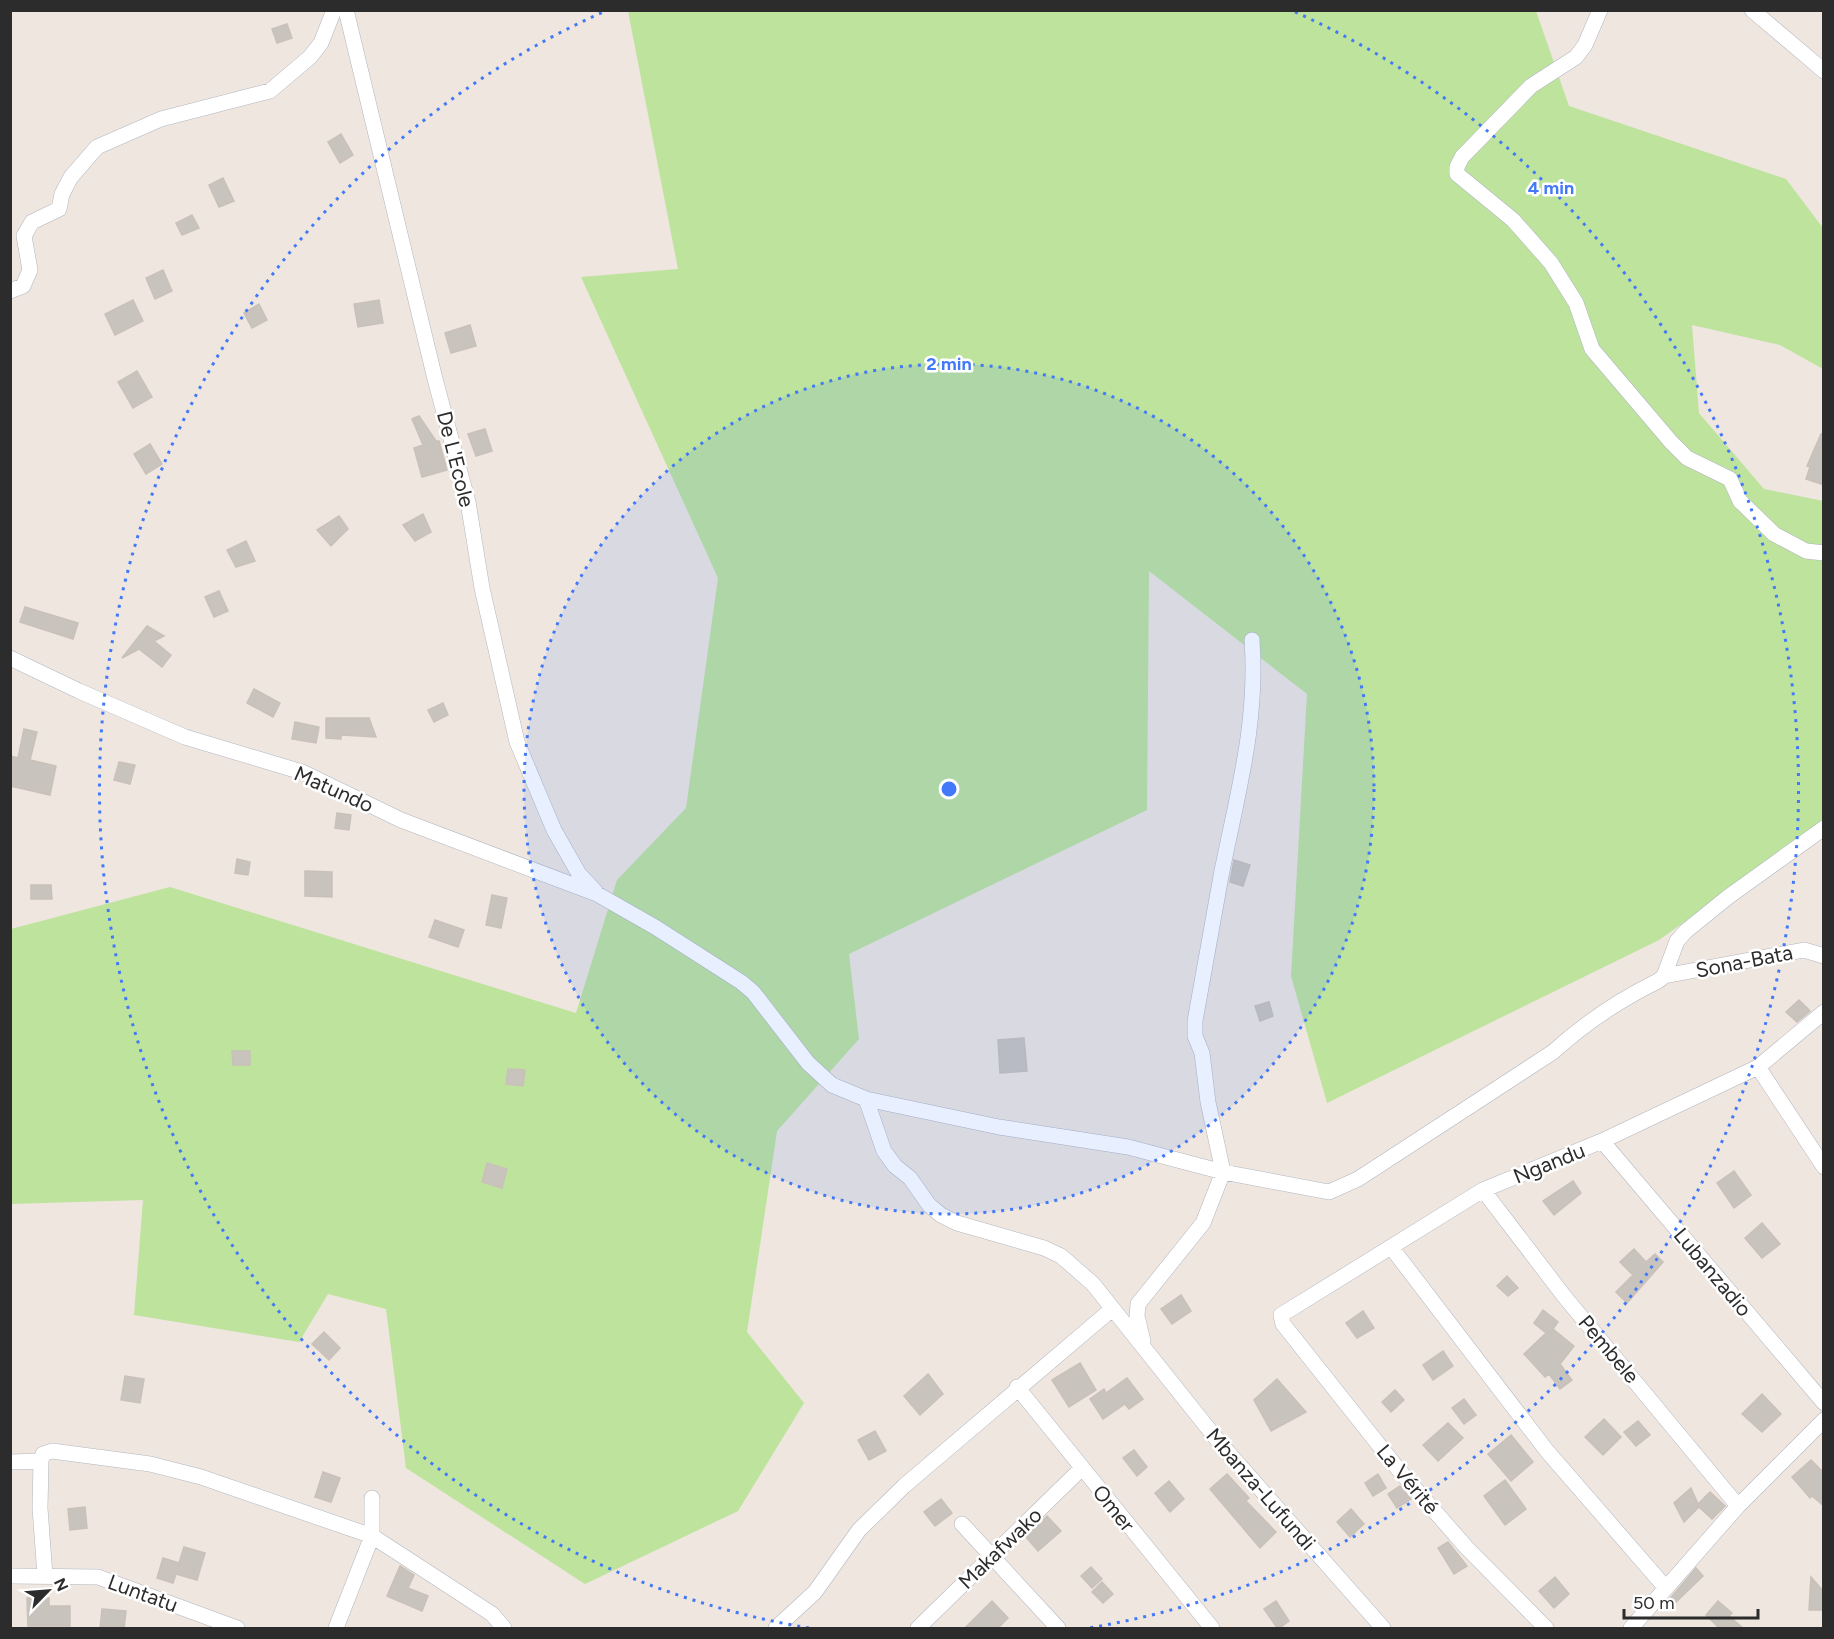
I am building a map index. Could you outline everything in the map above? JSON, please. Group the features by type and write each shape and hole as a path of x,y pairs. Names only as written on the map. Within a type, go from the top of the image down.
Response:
{"street":[{"path":"10,291 23,286 30,270 24,236 32,222 59,209 72,177 97,147 160,119 270,91 310,57 321,43 334,10"},
{"name":"De L'Ecole","path":"346,10 375,139 468,502 482,588 517,742 554,830 579,874 597,894"},
{"path":"1600,10 1585,45 1576,57 1531,86 1462,157 1457,167 1457,174 1513,220 1551,262 1576,303 1592,349 1671,442 1687,458 1730,479 1740,501 1774,534 1806,551 1824,552"},
{"path":"1752,10 1824,71"},
{"path":"1144,1345 1139,1329 1138,1304 1203,1223 1223,1172 1208,1102 1202,1053 1195,1036 1195,1021 1221,874 1248,749 1253,663 1252,640"},
{"name":"Matundo","path":"10,658 184,737 302,772 401,820 597,894 655,927 741,982 753,992 808,1063 832,1085 866,1099 999,1127 1128,1147 1223,1172"},
{"path":"1664,976 1677,941 1686,931 1728,897 1824,828"},
{"name":"Sona-Bata","path":"1223,1172 1329,1192 1342,1187 1553,1052 1580,1028 1617,1001 1664,976 1804,950 1824,956"},
{"name":"Ngandu","path":"1280,1320 1283,1312 1483,1190 1602,1141 1758,1067 1824,1012"},
{"path":"1758,1067 1824,1167"},
{"name":"Mbanza-Lufundi","path":"866,1099 884,1151 895,1166 910,1178 929,1205 957,1223 1044,1248 1061,1256 1093,1284 1111,1310 1144,1345 1219,1442 1383,1629"},
{"name":"Lubanzadio","path":"1602,1141 1824,1403"},
{"name":"Pembele","path":"1483,1190 1564,1296 1738,1506"},
{"path":"1391,1247 1548,1451 1665,1587"},
{"path":"776,1629 815,1592 859,1530 904,1486 1111,1310"},
{"name":"La Vérité","path":"1280,1320 1398,1469 1466,1547 1546,1629"},
{"name":"Omer","path":"1017,1388 1212,1629"},
{"path":"1631,1629 1665,1587 1738,1506 1824,1420"},
{"path":"45,1576 40,1508 41,1461 43,1454 52,1451 150,1464 201,1477 372,1536 492,1614 504,1629"},
{"path":"10,1462 41,1461"},
{"name":"Makafwako","path":"918,1629 1082,1468"},
{"path":"336,1629 372,1536 372,1498"},
{"path":"962,1524 1058,1629"},
{"name":"Luntatu","path":"10,1576 98,1577 237,1629"}],"green space":[{"path":"628,11 1536,11 1569,106 1786,179 1823,228 1823,369 1780,345 1692,325 1699,413 1764,489 1823,501 1823,823 1659,940 1327,1103 1291,976 1307,694 1149,571 1147,810 849,954 859,1039 777,1131 747,1332 804,1403 738,1511 585,1584 406,1468 386,1309 328,1294 299,1342 134,1315 143,1200 11,1204 11,929 170,887 576,1013 617,880 686,808 718,578 581,277 678,269"}],"building":[{"path":"287,24 292,38 277,43 272,29"},
{"path":"341,134 353,155 340,163 328,142"},
{"path":"223,178 234,201 219,207 209,185"},
{"path":"192,215 199,228 182,235 176,223"},
{"path":"163,270 172,291 155,299 146,278"},
{"path":"133,300 143,321 115,335 105,314"},
{"path":"379,300 383,323 358,327 354,304"},
{"path":"259,304 267,320 252,328 244,313"},
{"path":"470,325 476,346 451,353 445,333"},
{"path":"137,371 152,397 133,408 118,382"},
{"path":"419,416 436,441 439,441 447,470 422,477 414,448 423,445 412,419"},
{"path":"485,429 492,451 476,456 468,434"},
{"path":"1821,434 1824,435 1824,485 1806,479 1810,467 1807,466"},
{"path":"150,444 162,464 146,474 134,454"},
{"path":"423,514 431,532 415,541 403,525"},
{"path":"339,516 348,529 331,546 317,530"},
{"path":"246,541 255,561 236,567 227,550"},
{"path":"219,591 228,611 214,617 205,597"},
{"path":"25,607 78,623 73,639 20,622"},
{"path":"147,626 164,636 154,641 171,655 162,667 139,649 122,658"},
{"path":"254,689 280,703 273,717 247,703"},
{"path":"443,703 448,715 434,722 428,710"},
{"path":"326,718 369,718 376,737 341,735 341,739 326,738"},
{"path":"295,722 319,727 316,743 292,739"},
{"path":"24,729 37,732 30,760 56,766 50,795 10,786 10,756 18,758"},
{"path":"119,762 135,765 130,784 114,780"},
{"path":"337,813 351,815 349,830 335,828"},
{"path":"237,859 250,862 248,875 235,873"},
{"path":"1234,860 1250,865 1243,886 1230,882"},
{"path":"305,871 332,872 332,897 305,896"},
{"path":"31,885 51,885 52,899 31,899"},
{"path":"492,895 507,898 501,928 486,925"},
{"path":"435,920 464,930 458,947 429,937"},
{"path":"1799,1000 1810,1011 1797,1022 1786,1012"},
{"path":"1269,1002 1273,1016 1260,1021 1255,1006"},
{"path":"1024,1038 1027,1071 1000,1073 998,1040"},
{"path":"232,1051 250,1051 250,1065 233,1065"},
{"path":"508,1069 525,1070 523,1086 506,1084"},
{"path":"487,1163 507,1169 502,1188 482,1182"},
{"path":"1734,1171 1751,1195 1734,1208 1717,1183"},
{"path":"1573,1181 1581,1193 1554,1215 1543,1201"},
{"path":"1762,1223 1780,1244 1762,1258 1745,1238"},
{"path":"1634,1249 1646,1262 1655,1254 1663,1262 1627,1303 1616,1292 1633,1275 1620,1262"},
{"path":"1507,1276 1518,1288 1508,1296 1497,1286"},
{"path":"1181,1295 1191,1311 1172,1324 1161,1309"},
{"path":"1543,1310 1558,1322 1553,1329 1574,1346 1560,1364 1572,1380 1560,1389 1549,1374 1545,1377 1524,1354 1546,1333 1534,1323"},
{"path":"1363,1311 1374,1328 1357,1338 1346,1323"},
{"path":"324,1332 340,1348 329,1360 312,1344"},
{"path":"1443,1351 1453,1366 1433,1380 1423,1365"},
{"path":"1080,1363 1096,1390 1069,1407 1052,1380"},
{"path":"928,1374 943,1394 920,1415 904,1396"},
{"path":"125,1376 144,1379 140,1403 121,1400"},
{"path":"1127,1378 1143,1399 1129,1409 1125,1404 1103,1419 1090,1399 1104,1389 1106,1393"},
{"path":"1277,1379 1306,1412 1271,1431 1254,1400"},
{"path":"1395,1390 1404,1400 1391,1412 1382,1402"},
{"path":"1762,1394 1781,1414 1762,1432 1742,1414"},
{"path":"1464,1399 1476,1415 1464,1424 1452,1408"},
{"path":"1604,1419 1621,1437 1603,1455 1585,1437"},
{"path":"1638,1421 1650,1435 1636,1446 1624,1432"},
{"path":"1448,1423 1463,1438 1438,1461 1423,1445"},
{"path":"875,1431 886,1451 869,1460 858,1440"},
{"path":"1511,1435 1533,1462 1511,1481 1488,1454"},
{"path":"1134,1450 1147,1467 1137,1476 1123,1458"},
{"path":"1811,1460 1824,1473 1824,1506 1812,1496 1810,1498 1792,1477"},
{"path":"323,1472 340,1478 331,1502 315,1497"},
{"path":"1227,1474 1249,1498 1246,1501 1276,1532 1260,1548 1210,1489"},
{"path":"1378,1474 1386,1488 1373,1496 1365,1483"},
{"path":"1505,1480 1526,1509 1505,1525 1484,1496"},
{"path":"1169,1481 1184,1499 1170,1512 1155,1493"},
{"path":"1400,1486 1411,1499 1397,1508 1388,1494"},
{"path":"1691,1488 1698,1504 1710,1492 1725,1506 1712,1519 1699,1507 1684,1522 1674,1503"},
{"path":"941,1499 952,1513 935,1526 924,1512"},
{"path":"85,1507 87,1528 70,1530 68,1509"},
{"path":"1351,1509 1364,1524 1350,1537 1337,1522"},
{"path":"1047,1516 1061,1531 1038,1551 1026,1537"},
{"path":"1448,1542 1467,1566 1454,1574 1438,1548"},
{"path":"184,1547 205,1553 197,1580 176,1574 173,1583 157,1578 163,1558 179,1563"},
{"path":"400,1566 414,1575 408,1588 428,1596 422,1611 387,1596"},
{"path":"1091,1567 1102,1579 1092,1588 1081,1576"},
{"path":"1696,1568 1703,1576 1673,1605 1668,1601"},
{"path":"1555,1577 1569,1594 1554,1608 1539,1591"},
{"path":"1811,1577 1824,1592 1824,1610 1809,1610"},
{"path":"1102,1582 1113,1594 1103,1603 1092,1592"},
{"path":"27,1598 49,1598 49,1606 70,1606 70,1626 28,1626"},
{"path":"992,1601 1008,1618 997,1629 964,1629"},
{"path":"1276,1601 1289,1621 1278,1629 1264,1609"},
{"path":"1718,1601 1732,1613 1729,1616 1744,1629 1720,1629 1706,1615"},
{"path":"102,1609 126,1611 124,1629 100,1629"}]}
